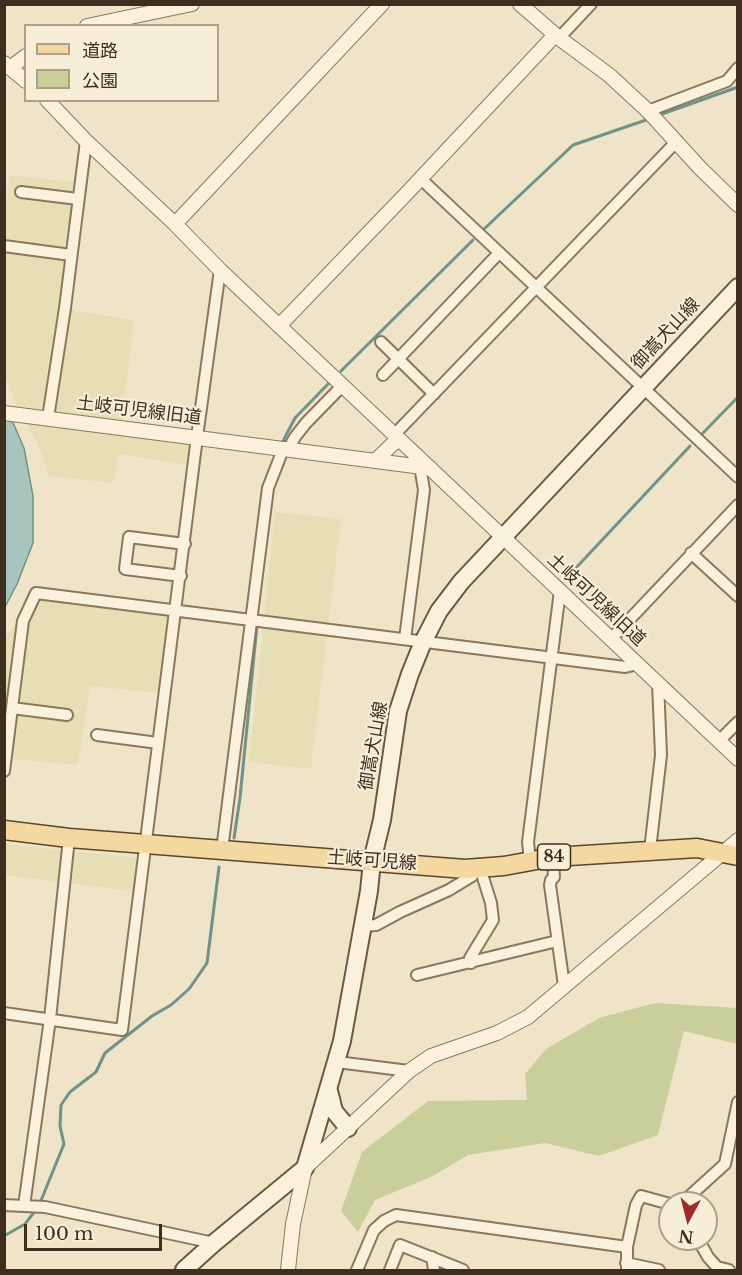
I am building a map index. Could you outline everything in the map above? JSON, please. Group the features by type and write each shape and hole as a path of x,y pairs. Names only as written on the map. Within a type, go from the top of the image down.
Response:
{"main road":[{"name":"御嵩犬山線","path":"305,1168 338,1062 369,891 372,861 382,820 399,711 423,642 439,611 461,582 738,288"},
{"name":"土岐可児線","path":"4,830 69,838 465,868 480,868 552,857 650,850 697,848 730,854"},
{"path":"329,1090 334,1111 348,1128"},
{"path":"184,1270 305,1168"}],"street":[{"path":"97,24 192,4"},
{"path":"175,224 382,4"},
{"path":"520,4 557,37 609,75 648,111 700,168 738,205"},
{"path":"279,326 591,4"},
{"path":"4,54 7,66 24,79"},
{"path":"7,66 24,57"},
{"path":"648,111 727,81 738,68"},
{"name":"土岐可児線旧道","path":"49,102 86,141 175,224 425,467 503,537 738,759"},
{"path":"44,418 65,308 86,141"},
{"path":"376,460 434,394 677,141"},
{"path":"421,179 738,477"},
{"path":"21,192 78,200"},
{"path":"4,246 71,255"},
{"path":"383,375 499,253"},
{"path":"4,1013 122,1030 220,270"},
{"path":"381,342 434,394"},
{"path":"222,850 268,488 277,461 295,436 342,386"},
{"name":"土岐可児線旧道","path":"4,413 425,467"},
{"path":"405,639 425,467"},
{"path":"611,639 738,505"},
{"path":"181,576 125,569 129,537 185,544"},
{"path":"691,552 738,596"},
{"path":"530,861 528,842 560,591"},
{"path":"4,771 23,621 36,593 625,667 638,664"},
{"path":"650,850 661,755 658,684"},
{"path":"12,708 67,716"},
{"path":"719,741 738,722"},
{"path":"97,735 158,743"},
{"path":"24,1206 50,1019 69,838"},
{"path":"288,1270 293,1224 305,1168 408,1071 431,1056 497,1033 528,1017 730,854 738,840"},
{"path":"552,857 554,877 550,885 564,986"},
{"path":"363,926 376,926 400,912 449,890 472,876 480,868 491,903 493,920 470,958 471,963"},
{"path":"417,975 557,941"},
{"path":"338,1062 408,1071"},
{"path":"695,1191 724,1164 733,1146 738,1102"},
{"path":"658,1200 641,1196 636,1205 627,1247 626,1267 659,1270"},
{"path":"4,1205 45,1207 214,1243"},
{"path":"357,1270 374,1230 384,1221 396,1215 627,1247"},
{"path":"390,1270 400,1245 463,1270"},
{"path":"705,1251 717,1267 729,1270"},
{"path":"432,1257 434,1270"}],"shaded area":[{"path":"10,175 81,183 63,309 134,320 121,427 197,437 189,465 119,454 113,483 49,476 40,449 17,407 5,375 4,220"},
{"path":"275,512 341,519 311,769 249,762"},
{"path":"38,599 169,612 159,693 90,686 78,765 5,758 4,638 17,622 28,620"},
{"path":"5,844 139,858 136,887 132,891 5,875"}],"green space":[{"path":"655,1003 738,1008 737,1044 684,1031 658,1135 599,1156 545,1143 468,1155 431,1177 375,1200 358,1232 341,1211 362,1152 428,1101 527,1100 525,1074 546,1049 599,1018"}],"water":[{"path":"4,402 24,448 33,496 33,543 5,607"}],"waterway":[{"path":"662,114 738,87"},
{"path":"484,229 573,145 646,120"},
{"path":"341,371 473,240"},
{"path":"284,439 295,418 329,383"},
{"path":"701,435 738,397"},
{"path":"574,570 690,446"},
{"path":"234,838 257,625"},
{"path":"40,1203 64,1144 60,1126 61,1105 70,1092 96,1072 105,1053 152,1016 171,1005 189,989 207,963 219,867"},
{"path":"4,1236 25,1224 35,1211"}]}
